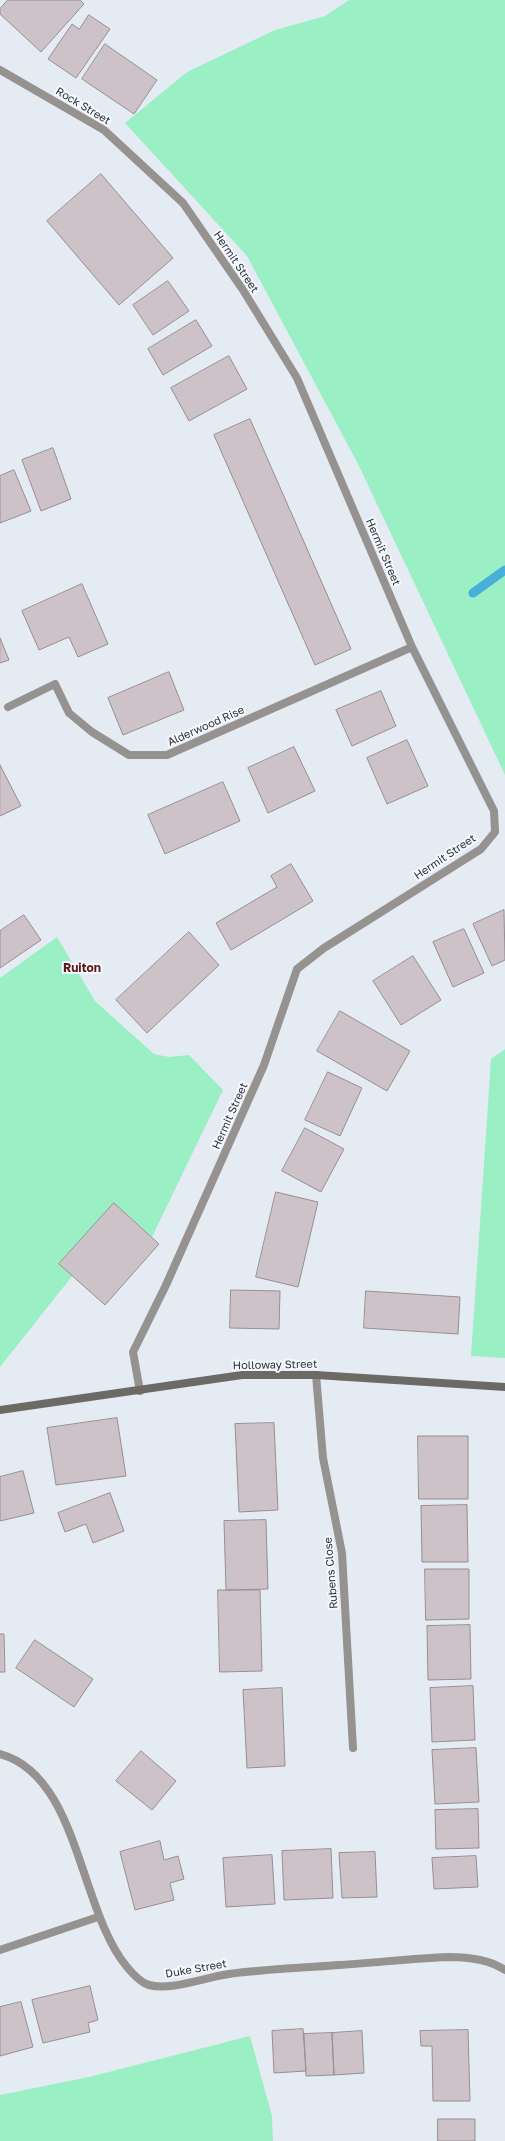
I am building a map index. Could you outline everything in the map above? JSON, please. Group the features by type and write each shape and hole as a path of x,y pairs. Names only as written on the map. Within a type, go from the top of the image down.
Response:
{"street":[{"name":"Rock Street","path":"0,70 104,130 183,203"},
{"name":"Hermit Street","path":"140,1391 133,1352 166,1285 264,1066 297,969 324,948 481,849 495,832 494,811 412,647 297,378 243,290 183,203"},
{"name":"Alderwood Rise","path":"8,707 55,684 69,713 92,732 129,755 167,755 412,647"},
{"name":"Holloway Street","path":"0,1410 140,1391 242,1375 316,1375 505,1387"},
{"name":"Rubens Close","path":"316,1375 323,1458 342,1553 353,1748"},
{"name":"Duke Street","path":"0,1754 14,1757 38,1777 65,1819 98,1917 120,1960 132,1974 148,1985 168,1986 238,1972 450,1957 495,1962 505,1970"},
{"path":"0,1950 98,1917"}],"green space":[{"path":"349,0 505,0 505,775 358,464 247,256 125,123 187,72 275,30 325,16"},
{"path":"57,937 95,1001 154,1054 169,1057 189,1055 223,1090 152,1237 114,1203 59,1264 73,1275 0,1367 0,978"},
{"path":"505,1049 505,1358 471,1356 491,1059"},
{"path":"250,2036 272,2116 273,2141 0,2141 0,2095 89,2077"}],"building":[{"path":"8,0 80,0 84,4 41,52 0,14 0,9"},
{"path":"89,15 110,29 76,78 48,59 72,24 79,29"},
{"path":"105,44 157,80 134,114 82,79"},
{"path":"101,174 173,258 119,305 47,221"},
{"path":"168,281 189,311 153,335 133,305"},
{"path":"196,320 212,346 163,375 148,349"},
{"path":"229,356 247,389 189,421 171,388"},
{"path":"250,419 351,649 315,665 214,435"},
{"path":"53,448 71,499 41,511 22,460"},
{"path":"14,470 31,511 0,523 0,476"},
{"path":"82,584 108,644 78,657 69,637 39,650 22,611"},
{"path":"0,638 9,660 0,663"},
{"path":"169,672 184,710 123,735 108,698"},
{"path":"381,691 396,726 352,746 336,710"},
{"path":"407,740 428,786 387,804 367,758"},
{"path":"294,747 315,791 268,813 248,768"},
{"path":"0,765 21,806 0,816"},
{"path":"223,782 240,821 165,854 148,815"},
{"path":"291,864 313,901 231,950 216,923 277,887 271,876"},
{"path":"504,910 505,960 492,966 473,924"},
{"path":"24,915 41,940 0,968 0,931"},
{"path":"464,929 484,973 453,987 433,942"},
{"path":"189,932 219,965 147,1033 116,1000"},
{"path":"413,956 441,1000 401,1025 373,981"},
{"path":"340,1011 410,1051 387,1091 317,1051"},
{"path":"328,1072 362,1088 340,1136 305,1120"},
{"path":"305,1128 344,1149 321,1192 282,1171"},
{"path":"276,1192 318,1202 298,1287 256,1277"},
{"path":"114,1203 159,1244 105,1305 59,1264"},
{"path":"231,1290 280,1291 279,1329 230,1328"},
{"path":"366,1291 460,1297 458,1334 364,1328"},
{"path":"117,1418 126,1476 56,1485 47,1428"},
{"path":"274,1423 278,1510 239,1512 235,1424"},
{"path":"418,1436 468,1436 468,1499 419,1499"},
{"path":"23,1471 34,1513 0,1521 0,1477"},
{"path":"110,1493 124,1531 93,1543 86,1524 65,1532 58,1513"},
{"path":"467,1505 468,1562 422,1562 421,1506"},
{"path":"266,1520 268,1589 226,1590 224,1521"},
{"path":"425,1569 469,1569 469,1619 426,1620"},
{"path":"218,1590 260,1590 262,1671 220,1672"},
{"path":"470,1625 471,1679 428,1680 427,1626"},
{"path":"0,1634 4,1634 5,1672 0,1672"},
{"path":"35,1640 93,1679 74,1707 16,1668"},
{"path":"473,1686 475,1740 432,1742 430,1688"},
{"path":"282,1688 285,1766 247,1768 243,1690"},
{"path":"476,1748 479,1802 435,1804 432,1750"},
{"path":"141,1751 176,1781 152,1810 116,1781"},
{"path":"478,1809 479,1848 436,1849 435,1810"},
{"path":"160,1841 164,1860 178,1856 184,1879 170,1883 174,1900 135,1910 120,1852"},
{"path":"331,1849 333,1898 284,1900 282,1851"},
{"path":"375,1852 377,1897 342,1898 339,1853"},
{"path":"272,1855 275,1904 226,1907 223,1858"},
{"path":"476,1856 478,1887 434,1889 432,1858"},
{"path":"90,1986 98,2020 88,2023 90,2032 43,2043 32,2000"},
{"path":"21,2002 33,2047 0,2056 0,2007"},
{"path":"303,2029 306,2071 274,2073 272,2031"},
{"path":"468,2030 470,2101 433,2101 432,2046 421,2046 420,2031"},
{"path":"362,2031 364,2073 334,2075 332,2033"},
{"path":"332,2033 334,2075 306,2076 304,2034"},
{"path":"438,2119 475,2119 475,2141 438,2141"}],"waterway":[{"path":"473,593 505,570"}],"district":[{"name":"Ruiton","path":"82,968"}]}
